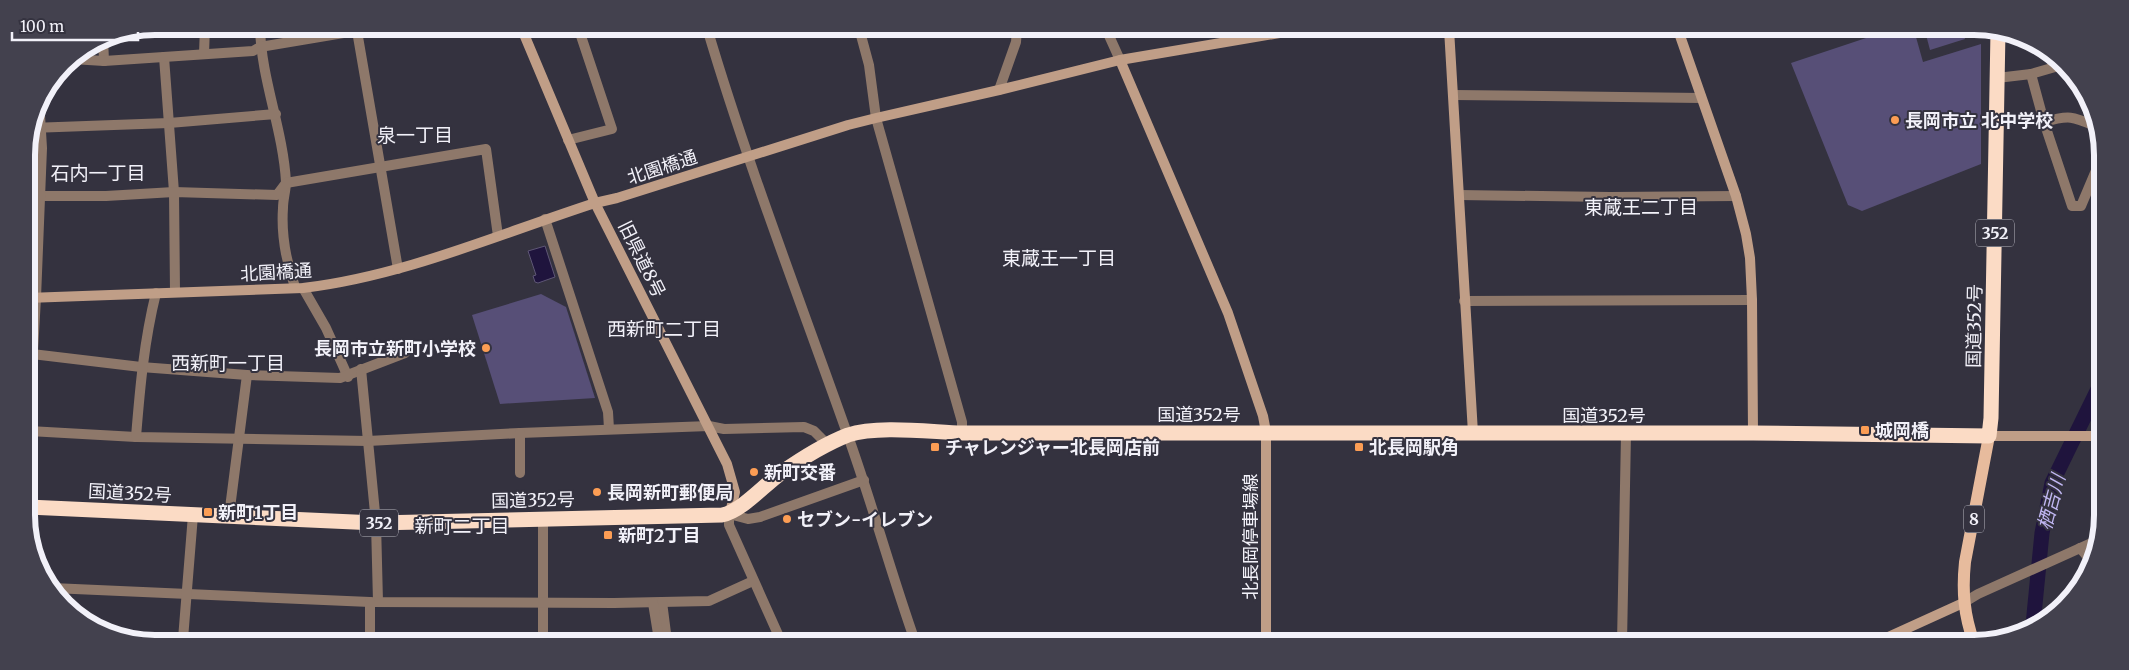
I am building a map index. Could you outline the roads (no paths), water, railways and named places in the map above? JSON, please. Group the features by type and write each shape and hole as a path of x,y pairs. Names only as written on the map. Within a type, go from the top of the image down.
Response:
{"highway":[{"name":"国道352号","path":"35,507 376,523 729,514 781,473 828,445 848,435 878,430 962,433 1753,433 1989,436 1991,418 1998,38"}],"main road":[{"name":"8","path":"1972,635 1963,604 1965,562 1989,436"}],"street":[{"path":"204,54 205,35"},
{"path":"260,35 260,47 276,114 286,183 282,209 284,250 299,287 326,328 348,376"},
{"path":"82,60 104,61 164,58 252,51 260,47 312,35"},
{"path":"357,35 398,269"},
{"name":"旧県道8号","path":"524,35 595,203 727,464 734,486 734,503 729,514 729,525 778,635"},
{"path":"568,140 612,129 581,35"},
{"path":"709,35 748,156 864,480 888,562 913,635"},
{"path":"862,35 869,65 876,118 962,422 962,433"},
{"path":"999,90 1016,42 1016,35"},
{"path":"1109,35 1120,60"},
{"name":"北園橋通","path":"35,298 299,287 343,283 398,269 595,203 617,198 876,118 1120,60 1268,35"},
{"path":"1449,35 1473,433"},
{"path":"1680,35 1736,196 1750,258 1753,433"},
{"path":"103,46 104,61"},
{"path":"164,58 174,192 175,292"},
{"name":"北長岡停車場線","path":"1120,60 1228,313 1263,416 1266,432 1266,635"},
{"path":"1997,78 2031,74 2055,67"},
{"path":"2031,74 2044,122 2072,206 2081,206 2094,175"},
{"path":"1454,95 1701,98"},
{"path":"38,128 169,123 276,114"},
{"path":"2044,122 2063,116 2071,116 2090,124"},
{"path":"35,254 39,196 37,133"},
{"path":"39,196 106,196 174,192 277,194 286,183 486,149 498,236"},
{"path":"1459,195 1736,196"},
{"path":"545,219 608,412 609,430"},
{"path":"136,438 141,367 146,331 156,293"},
{"path":"1464,301 1752,300"},
{"path":"35,354 141,367 247,375 330,378 348,376 405,352"},
{"path":"361,369 376,523 374,602 371,635"},
{"path":"229,516 247,375"},
{"path":"35,431 136,438 368,442 520,433 709,426 724,430 804,427 814,431 828,445"},
{"path":"520,433 520,473"},
{"path":"1622,635 1626,434"},
{"path":"1989,436 2094,436"},
{"path":"729,514 748,519 760,517 864,480"},
{"path":"183,635 193,515"},
{"path":"543,519 543,635"},
{"path":"1892,635 1963,604 2091,543"},
{"path":"2075,550 2086,557"},
{"path":"60,588 374,602 657,602 709,601 753,581"},
{"path":"657,602 659,635"},
{"path":"657,602 666,635"}],"waterway":[{"name":"栖吉川","path":"2034,619 2042,533 2052,483 2094,397"}],"place":[{"name":"長岡市立 北中学校","path":"1895,120"},
{"name":"長岡市立新町小学校","path":"486,348"},
{"name":"城岡橋","path":"1865,430"},
{"name":"チャレンジャー北長岡店前","path":"935,447"},
{"name":"北長岡駅角","path":"1359,447"},
{"name":"新町交番","path":"754,472"},
{"name":"長岡新町郵便局","path":"597,492"},
{"name":"新町1丁目","path":"208,512"},
{"name":"セブン-イレブン","path":"787,519"},
{"name":"新町2丁目","path":"608,535"}],"district":[{"name":"泉一丁目","path":"415,135"},
{"name":"石内一丁目","path":"98,173"},
{"name":"東蔵王二丁目","path":"1641,207"},
{"name":"東蔵王一丁目","path":"1059,258"},
{"name":"西新町二丁目","path":"664,329"},
{"name":"西新町一丁目","path":"228,363"},
{"name":"新町二丁目","path":"462,526"}]}
